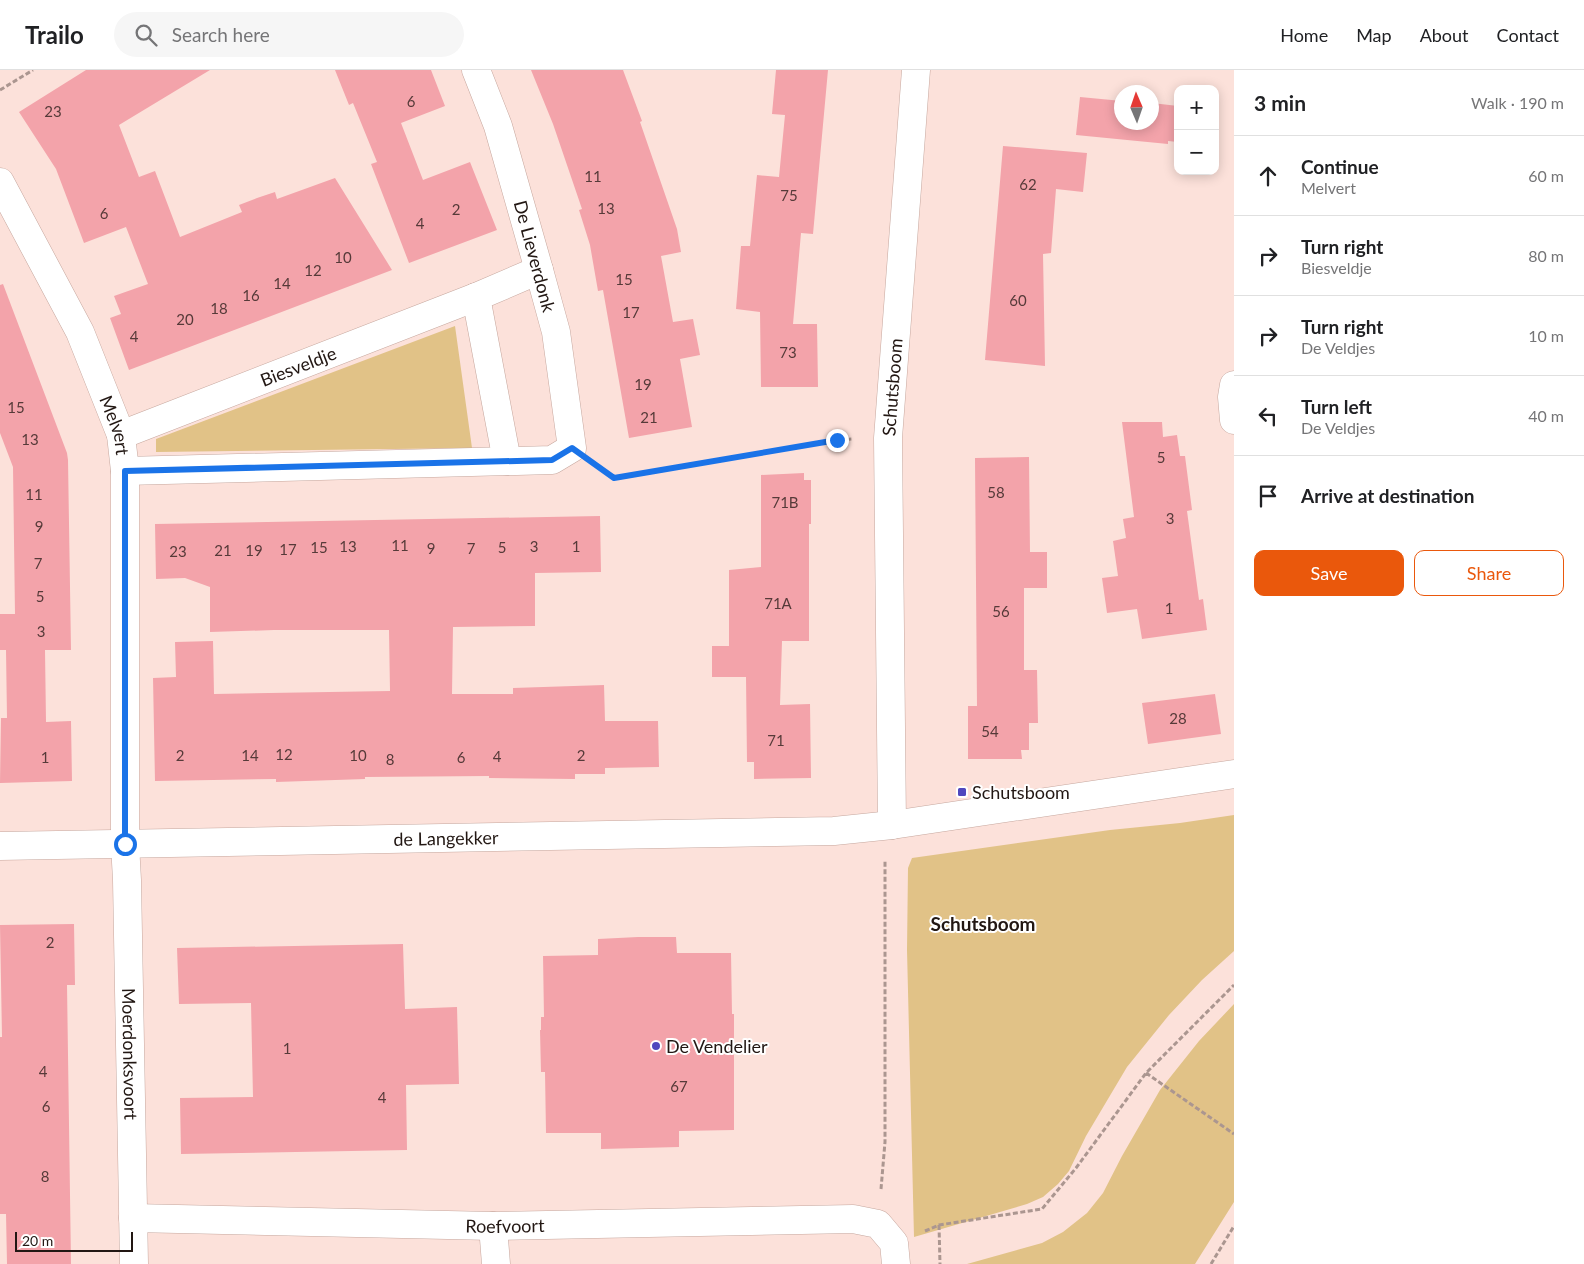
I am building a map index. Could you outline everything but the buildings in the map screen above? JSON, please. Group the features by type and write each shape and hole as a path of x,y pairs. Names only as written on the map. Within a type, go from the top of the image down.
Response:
{"street":[{"name":"De Lieverdonk","path":"476,70 498,126 556,332 572,448"},
{"name":"Schutsboom","path":"892,826 888,438 916,70"},
{"name":"Melvert","path":"0,182 80,332 121,435 125,471 125,844"},
{"name":"Biesveldje","path":"121,435 476,297 539,270"},
{"path":"476,297 507,461"},
{"path":"1234,384 1232,396 1234,420"},
{"path":"125,471 552,460 572,448"},
{"name":"de Langekker","path":"0,846 834,832 892,826 1234,774"},
{"name":"Moerdonksvoort","path":"125,844 134,1264"},
{"name":"Roefvoort","path":"133,1218 493,1226 853,1219 889,1244"},
{"path":"493,1226 496,1264"}],"path":[{"path":"0,90 33,70"},
{"path":"572,448 614,478 837,440 888,438"},
{"path":"885,860 885,1142 889,1244 939,1225 1042,1209 1076,1168 1146,1073 1234,985"},
{"path":"1146,1073 1234,1134"},
{"path":"939,1225 940,1264"},
{"path":"1211,1264 1234,1226"}],"shaded area":[{"path":"455,326 472,448 156,452 156,439"},
{"path":"1234,815 1234,951 1202,980 1169,1015 1127,1067 1086,1136 1069,1171 1043,1197 1027,1204 914,1237 907,950 908,868 912,858 1110,830"},
{"path":"1234,1004 1234,1202 1195,1264 967,1264 1042,1243 1063,1232 1087,1213 1103,1193 1160,1090 1199,1041"}],"place":[{"name":"Schutsboom","path":"962,792"},
{"name":"De Vendelier","path":"656,1046"}],"district":[{"name":"Schutsboom","path":"983,923"}],"route":[{"path":"125,844 125,471 552,460 572,448 614,478 837,440"}]}
